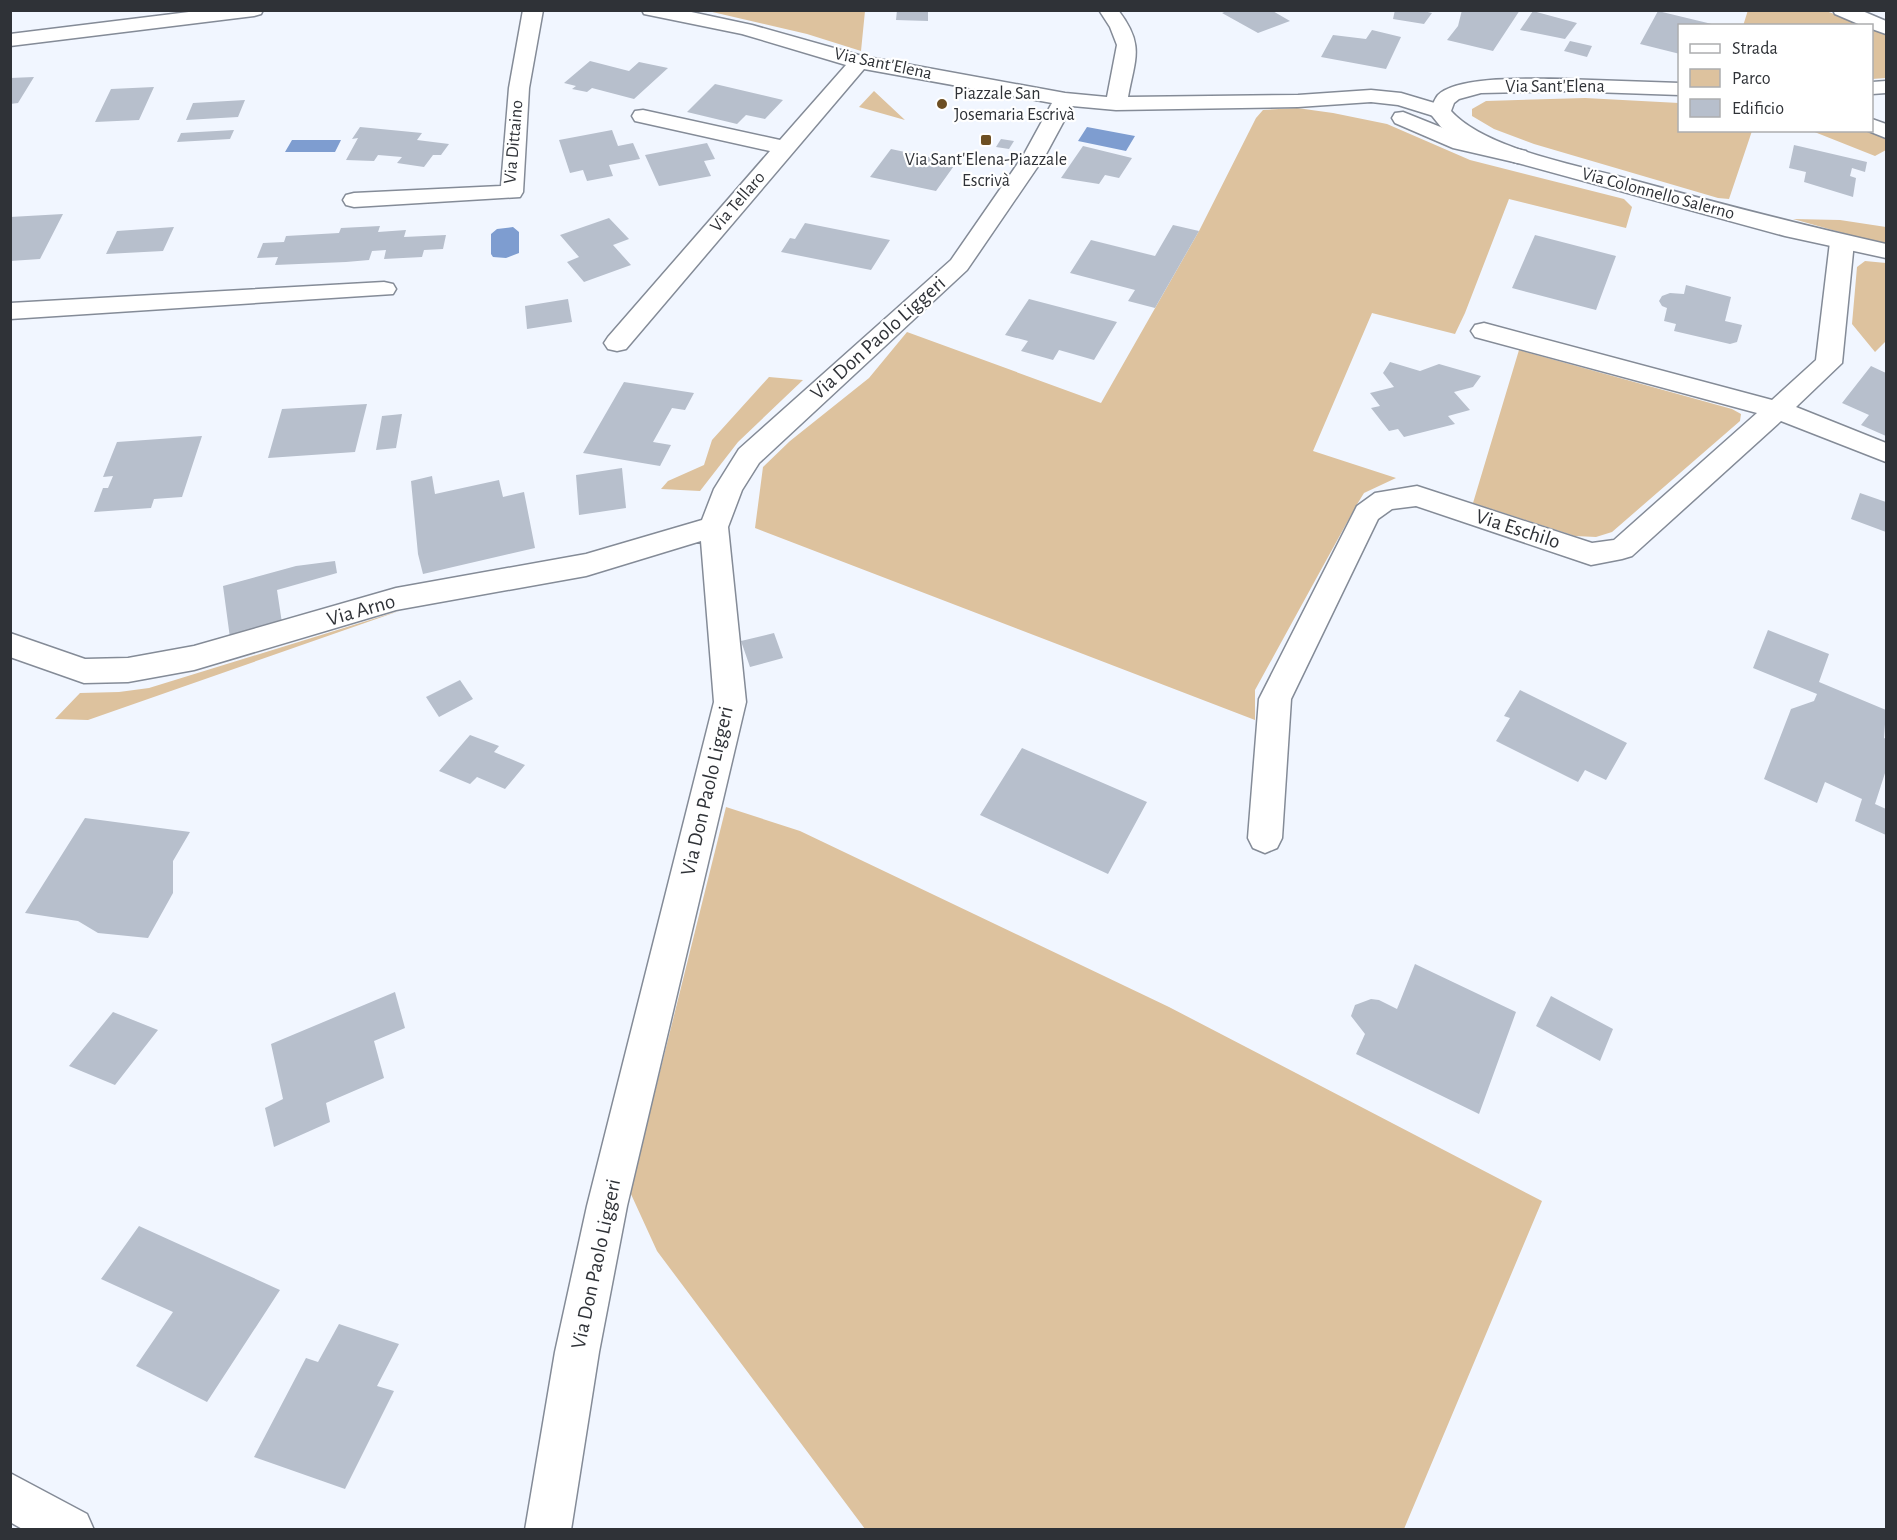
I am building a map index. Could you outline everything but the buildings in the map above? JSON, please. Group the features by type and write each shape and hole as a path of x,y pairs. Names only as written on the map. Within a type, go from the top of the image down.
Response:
{"street":[{"path":"10,40 254,10"},
{"name":"Via Dittaino","path":"354,200 512,192 519,88 533,10"},
{"name":"Via Sant'Elena","path":"651,10 745,29 860,62 1065,99 1116,104 1298,101"},
{"path":"1108,10 1120,26 1127,45 1116,104"},
{"path":"1842,10 1887,28"},
{"name":"Via Tellaro","path":"617,342 860,62"},
{"name":"Via Sant'Elena","path":"1440,112 1445,100 1452,95 1480,87 1563,85 1678,89"},
{"path":"1298,101 1480,87"},
{"path":"1371,96 1401,99 1440,112"},
{"name":"Via Don Paolo Liggeri","path":"548,1530 577,1352 607,1206 729,702 714,527 728,489 749,456 826,383 959,265 1034,156 1065,99"},
{"path":"1298,101 1403,118 1425,117 1440,112"},
{"name":"Via Colonnello Salerno","path":"1440,112 1449,123 1465,134 1522,157 1793,231 1887,251"},
{"path":"643,116 785,148"},
{"path":"1403,118 1461,143 1522,157"},
{"path":"1873,125 1887,132"},
{"name":"Via Eschilo","path":"1265,838 1275,699 1367,513 1385,500 1417,496 1591,554 1622,549 1829,363 1842,242"},
{"path":"10,311 384,289"},
{"path":"1484,331 1778,410 1887,453"},
{"name":"Via Arno","path":"10,645 84,671 128,670 194,658 396,599 586,565 714,527"},
{"path":"10,1496 71,1530"}],"green space":[{"path":"1748,10 1826,11 1862,24 1744,24"},
{"path":"708,11 865,11 861,51 807,34"},
{"path":"1873,28 1886,34 1886,78 1873,79"},
{"path":"874,91 905,120 859,107"},
{"path":"1585,98 1678,103 1678,132 1752,132 1729,199 1718,198 1534,144 1494,129 1472,116 1472,109 1486,101"},
{"path":"1297,108 1387,124 1470,160 1624,199 1632,207 1626,228 1509,199 1455,334 1372,313 1313,451 1396,478 1364,493 1356,506 1255,690 1255,720 755,528 763,467 790,441 869,378 907,332 1101,403 1199,231 1256,118 1263,110"},
{"path":"1815,132 1873,132 1886,137 1886,150 1875,156"},
{"path":"1793,219 1840,220 1886,227 1886,243 1861,238"},
{"path":"1865,261 1886,263 1886,341 1875,352 1852,324 1857,267"},
{"path":"1519,350 1732,409 1741,414 1740,421 1612,532 1596,537 1575,536 1473,503"},
{"path":"769,377 803,380 738,442 700,491 661,489 668,481 704,465 712,440"},
{"path":"402,610 88,720 55,719 80,693 119,692 149,688"},
{"path":"726,807 800,831 1169,1007 1542,1201 1404,1529 865,1529 657,1251 630,1192"}],"water":[{"path":"1087,127 1135,136 1126,151 1078,141"},
{"path":"292,140 341,140 335,152 285,152"},
{"path":"513,227 519,232 519,253 506,258 493,257 491,234 497,229"}],"place":[{"name":"Piazzale San Josemaria Escrivà","path":"942,104"},
{"name":"Via Sant'Elena-Piazzale Escrivà","path":"986,140"}]}
